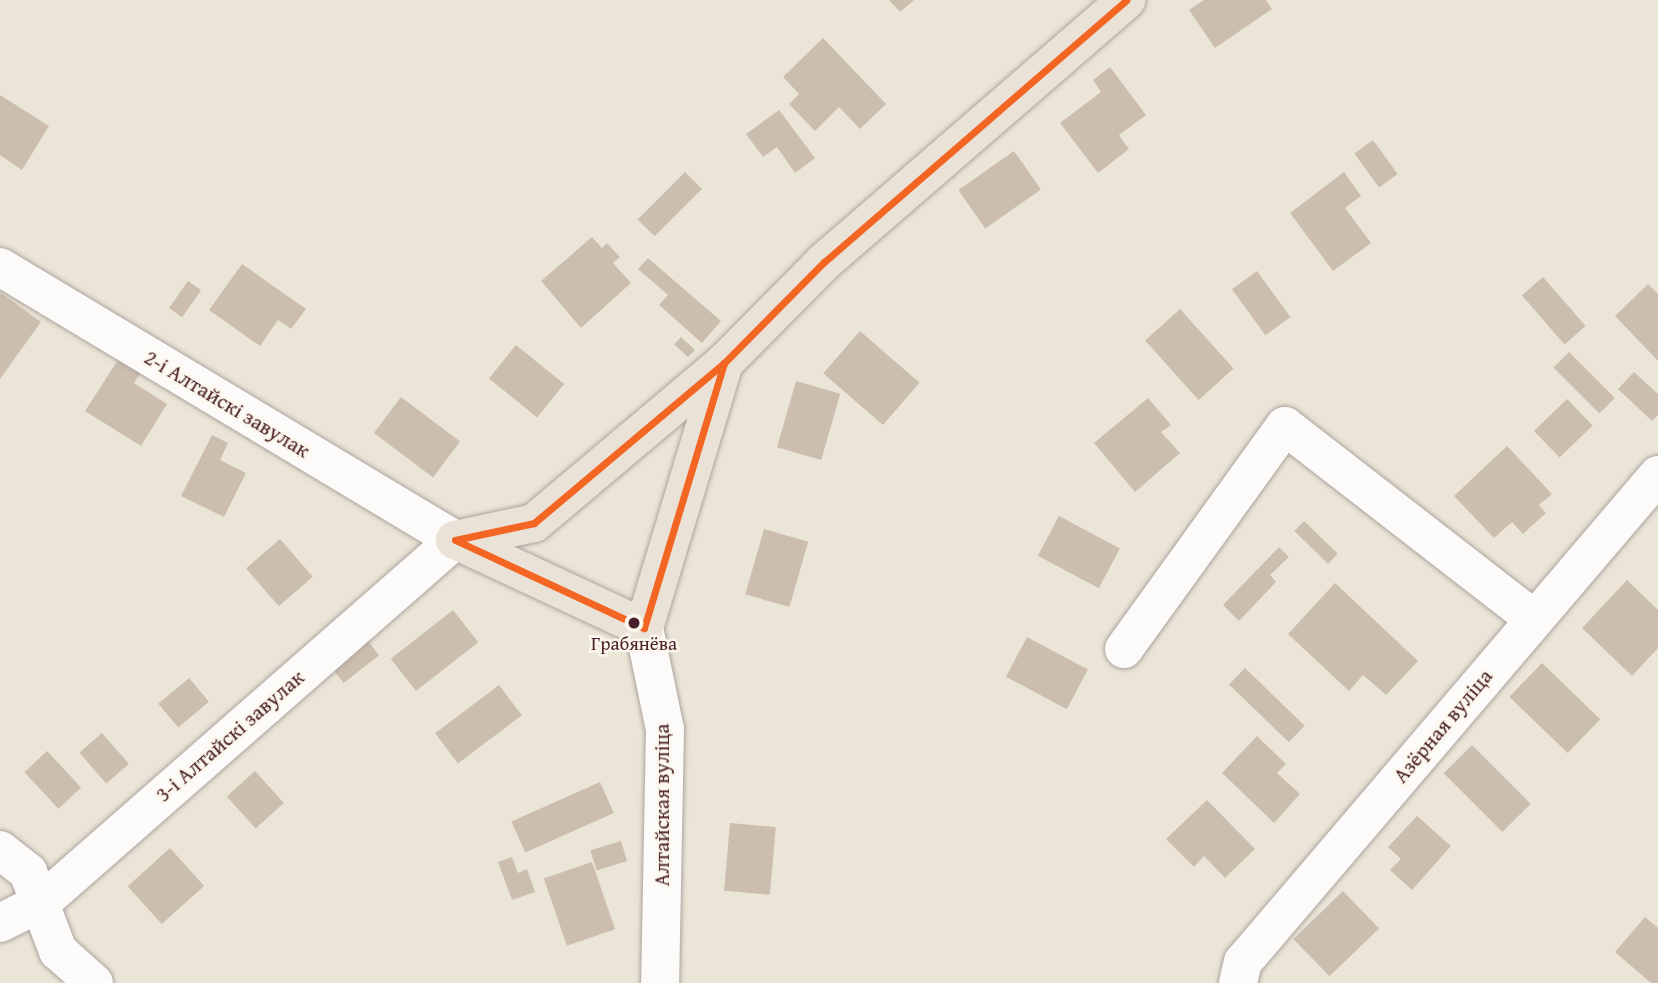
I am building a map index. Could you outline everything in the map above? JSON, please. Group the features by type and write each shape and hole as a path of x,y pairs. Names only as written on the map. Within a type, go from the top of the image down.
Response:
{"main road":[{"name":"Алтайская вуліца","path":"455,540 534,523 724,363 824,262 1126,0"},
{"name":"Алтайская вуліца","path":"644,628 724,363"},
{"path":"455,540 644,628"}],"street":[{"name":"2-і Алтайскі завулак","path":"0,267 455,540"},
{"path":"1124,649 1285,426 1534,619"},
{"name":"Азёрная вуліца","path":"1238,983 1244,962 1658,475"},
{"name":"3-і Алтайскі завулак","path":"0,923 42,902 455,540"},
{"name":"Алтайская вуліца","path":"644,628 665,729 660,983"},
{"path":"0,850 28,872 42,902 58,951 94,983"}],"building":[{"path":"889,0 914,0 900,12"},
{"path":"1204,0 1266,0 1272,9 1215,48 1189,10"},
{"path":"823,38 886,104 860,129 839,107 815,131 789,104 799,94 783,77"},
{"path":"1110,67 1146,115 1119,135 1129,149 1098,173 1060,123 1101,92 1093,80"},
{"path":"0,95 49,126 22,170 0,155"},
{"path":"779,110 815,158 795,173 777,147 763,157 746,134"},
{"path":"1373,140 1398,174 1379,187 1354,154"},
{"path":"1014,151 1041,190 985,229 958,190"},
{"path":"685,172 702,189 655,236 638,219"},
{"path":"1344,172 1361,196 1345,208 1371,243 1333,271 1290,213"},
{"path":"592,237 602,248 607,243 620,257 613,263 631,283 581,328 541,281"},
{"path":"648,258 721,321 702,343 659,305 668,295 638,269"},
{"path":"242,264 306,309 291,329 278,320 260,346 209,310"},
{"path":"1257,271 1291,317 1265,335 1232,289"},
{"path":"1543,277 1586,326 1565,344 1522,295"},
{"path":"188,281 201,290 182,317 169,308"},
{"path":"1648,284 1658,294 1658,361 1615,316"},
{"path":"1,293 41,322 0,379 0,295"},
{"path":"1180,309 1234,368 1199,400 1145,340"},
{"path":"860,331 920,383 883,425 823,373"},
{"path":"681,337 695,350 688,357 674,344"},
{"path":"516,345 564,384 537,417 489,378"},
{"path":"125,349 147,363 134,383 167,404 141,446 85,411"},
{"path":"1569,352 1615,398 1599,414 1553,368"},
{"path":"1634,372 1658,394 1658,415 1652,421 1618,389"},
{"path":"796,381 840,394 821,460 777,447"},
{"path":"401,397 460,442 433,477 374,433"},
{"path":"1148,398 1171,425 1161,432 1180,453 1135,492 1094,443"},
{"path":"1567,399 1593,426 1560,458 1534,431"},
{"path":"212,435 228,443 220,460 246,473 224,517 181,496"},
{"path":"1507,446 1552,494 1539,505 1546,513 1523,534 1512,522 1494,538 1454,496"},
{"path":"1059,516 1120,548 1099,588 1038,556"},
{"path":"1304,521 1338,554 1328,564 1294,531"},
{"path":"764,529 808,542 789,607 745,594"},
{"path":"280,539 313,577 279,606 246,569"},
{"path":"1279,547 1289,557 1270,575 1276,582 1239,621 1223,605"},
{"path":"1627,580 1658,610 1658,648 1632,676 1582,628"},
{"path":"1335,583 1418,661 1386,695 1363,675 1349,691 1288,634"},
{"path":"453,610 478,642 416,691 391,659"},
{"path":"1027,637 1088,669 1067,709 1006,677"},
{"path":"368,641 379,655 344,683 333,669"},
{"path":"1542,663 1600,719 1568,753 1509,697"},
{"path":"1245,668 1305,726 1289,742 1229,685"},
{"path":"189,678 209,702 178,727 158,704"},
{"path":"499,685 522,715 458,763 435,733"},
{"path":"102,733 129,764 106,784 79,753"},
{"path":"1257,736 1286,764 1277,773 1300,794 1274,823 1222,773"},
{"path":"1472,745 1531,804 1502,832 1444,773"},
{"path":"47,751 81,788 58,809 24,772"},
{"path":"255,771 284,803 256,828 227,796"},
{"path":"600,782 614,813 525,853 511,821"},
{"path":"1207,800 1255,849 1225,878 1204,856 1194,867 1166,839"},
{"path":"1417,816 1451,846 1412,890 1390,870 1401,859 1388,847"},
{"path":"730,823 776,827 770,895 724,891"},
{"path":"621,841 627,861 597,870 590,850"},
{"path":"170,848 204,886 162,924 128,886"},
{"path":"512,857 518,873 527,869 535,892 512,900 498,862"},
{"path":"592,862 615,929 567,946 544,879"},
{"path":"1343,891 1379,928 1329,976 1293,939"},
{"path":"1645,917 1658,928 1658,983 1651,983 1615,952"}],"transit line":[{"path":"724,363 644,628 455,540 534,523 724,363 824,262 1126,0"}],"place":[{"name":"Грабянёва","path":"634,623"}]}
